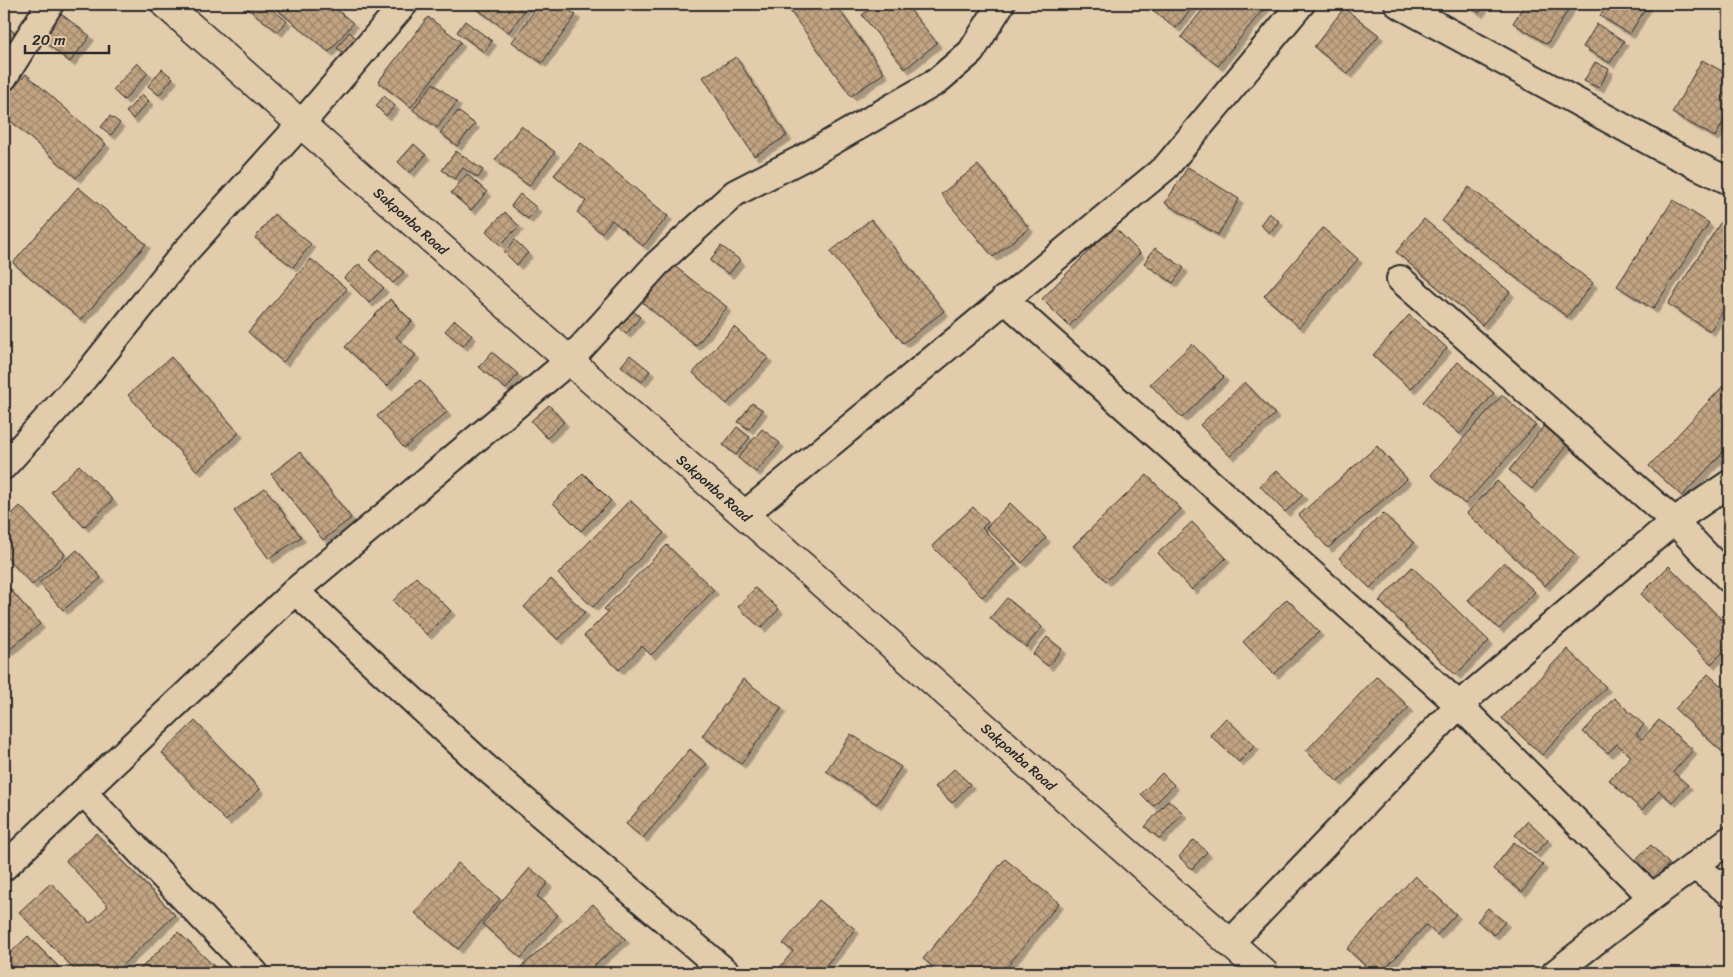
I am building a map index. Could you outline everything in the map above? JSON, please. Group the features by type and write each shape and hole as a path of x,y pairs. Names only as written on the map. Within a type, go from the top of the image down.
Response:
{"main road":[{"name":"Sakponba Road","path":"164,4 1264,973"}],"street":[{"path":"4,77 50,4"},
{"path":"4,466 85,378 184,253 301,124 404,4"},
{"path":"4,867 295,591 570,360 657,264 735,193 805,157 936,82 971,52 1001,4"},
{"path":"745,514 1166,167 1301,4"},
{"path":"1398,4 1665,150 1729,181"},
{"path":"1400,279 1674,521 1729,578"},
{"path":"1004,299 1459,704 1652,897"},
{"path":"1230,943 1459,704 1674,521 1729,484"},
{"path":"295,591 484,766 727,973"},
{"path":"83,792 255,973"},
{"path":"1555,973 1729,840"},
{"path":"1694,866 1729,892"}],"building":[{"path":"242,4 265,4 287,21 278,32"},
{"path":"279,4 330,4 353,23 329,52 275,8"},
{"path":"470,4 529,4 509,32"},
{"path":"539,4 560,4 576,15 542,63 512,42"},
{"path":"785,4 835,4 884,73 851,96"},
{"path":"875,4 905,4 937,43 905,69 862,15"},
{"path":"1145,4 1195,4 1176,28"},
{"path":"1207,4 1267,4 1218,66 1181,37"},
{"path":"1465,4 1485,4 1479,13"},
{"path":"1525,4 1572,4 1547,44 1513,23"},
{"path":"1607,4 1648,4 1630,34 1600,16"},
{"path":"1344,8 1379,35 1348,74 1314,47"},
{"path":"61,14 90,36 70,62 41,39"},
{"path":"428,17 461,42 411,107 378,82"},
{"path":"465,21 492,41 484,52 457,32"},
{"path":"4,24 16,34 4,49"},
{"path":"1597,24 1624,41 1610,63 1583,47"},
{"path":"349,32 360,41 348,56 337,48"},
{"path":"736,57 787,136 754,156 703,77"},
{"path":"1702,60 1729,75 1729,112 1715,137 1672,113"},
{"path":"1595,62 1609,69 1599,88 1584,81"},
{"path":"137,63 148,73 124,100 113,90"},
{"path":"162,69 173,78 159,95 148,86"},
{"path":"26,74 106,144 76,178 4,115 4,99"},
{"path":"433,83 457,102 437,128 413,110"},
{"path":"142,94 149,101 133,119 126,112"},
{"path":"384,96 395,106 386,116 376,106"},
{"path":"458,111 475,124 457,146 440,133"},
{"path":"110,116 120,123 111,135 101,127"},
{"path":"521,126 555,152 529,186 495,160"},
{"path":"581,143 668,216 643,246 612,220 601,233 577,212 586,201 554,175"},
{"path":"414,144 426,155 410,173 398,162"},
{"path":"456,151 483,170 478,178 463,168 455,179 442,170"},
{"path":"978,165 1029,228 993,257 941,194"},
{"path":"1188,167 1239,199 1218,235 1165,203"},
{"path":"467,174 487,192 471,210 451,193"},
{"path":"78,187 146,244 81,320 13,263"},
{"path":"1469,187 1593,283 1567,317 1442,221"},
{"path":"520,194 537,208 528,219 511,206"},
{"path":"1673,200 1709,223 1653,309 1617,286"},
{"path":"505,212 519,226 500,245 486,231"},
{"path":"1269,213 1279,221 1270,233 1260,225"},
{"path":"274,214 311,244 293,267 255,238"},
{"path":"1724,217 1729,220 1729,301 1710,331 1668,304"},
{"path":"871,219 944,311 903,343 830,252"},
{"path":"1424,219 1510,292 1482,325 1396,252"},
{"path":"1113,226 1140,253 1069,326 1042,299"},
{"path":"1323,228 1358,259 1299,327 1264,296"},
{"path":"515,240 528,253 517,265 504,252"},
{"path":"721,246 740,260 729,274 710,261"},
{"path":"1155,248 1184,268 1173,283 1144,263"},
{"path":"379,249 404,272 393,283 369,260"},
{"path":"311,259 347,289 283,362 248,332"},
{"path":"359,264 384,288 369,303 344,278"},
{"path":"673,265 727,307 696,346 643,303"},
{"path":"390,299 412,321 396,337 416,355 387,386 345,347"},
{"path":"629,307 640,317 626,334 615,324"},
{"path":"1409,315 1447,348 1411,389 1373,355"},
{"path":"455,320 472,335 463,346 445,331"},
{"path":"734,327 768,358 727,404 693,373"},
{"path":"1192,344 1224,377 1182,418 1150,384"},
{"path":"492,352 518,374 506,389 479,367"},
{"path":"630,355 650,371 642,382 621,366"},
{"path":"171,357 239,433 197,471 128,395"},
{"path":"1458,362 1494,393 1460,434 1423,402"},
{"path":"420,380 447,412 404,448 377,416"},
{"path":"1245,382 1275,414 1230,456 1200,425"},
{"path":"1723,386 1729,392 1729,446 1682,496 1649,466"},
{"path":"1502,395 1536,425 1465,504 1431,475"},
{"path":"752,403 763,410 749,429 738,422"},
{"path":"549,405 564,422 547,438 531,421"},
{"path":"1544,426 1567,445 1532,489 1509,470"},
{"path":"737,427 750,437 736,455 723,445"},
{"path":"762,429 780,443 756,472 738,458"},
{"path":"1377,446 1407,479 1328,548 1299,515"},
{"path":"300,452 351,518 323,540 271,474"},
{"path":"79,465 113,500 84,527 51,492"},
{"path":"1277,470 1303,495 1285,512 1260,486"},
{"path":"583,473 611,501 581,531 553,503"},
{"path":"1147,475 1181,509 1106,581 1073,546"},
{"path":"1497,481 1575,554 1545,586 1467,513"},
{"path":"265,488 301,537 269,559 234,511"},
{"path":"630,500 664,533 593,607 558,574"},
{"path":"1010,503 1046,538 1022,563 986,528"},
{"path":"20,506 65,554 32,585 4,555 4,522"},
{"path":"973,507 988,522 982,528 1017,564 982,597 932,546"},
{"path":"1383,513 1414,543 1370,588 1339,558"},
{"path":"1192,522 1226,558 1192,590 1158,553"},
{"path":"667,545 714,590 651,655 642,646 619,670 584,636 608,612 604,609"},
{"path":"77,550 101,578 63,610 39,583"},
{"path":"1504,562 1535,592 1499,629 1468,600"},
{"path":"1669,566 1729,627 1729,646 1711,664 1641,594"},
{"path":"1412,567 1489,641 1456,675 1379,601"},
{"path":"416,577 451,611 427,635 393,601"},
{"path":"551,579 585,612 558,640 524,607"},
{"path":"4,582 40,624 8,651 4,645"},
{"path":"755,588 779,609 761,628 738,607"},
{"path":"1007,598 1042,627 1026,647 990,618"},
{"path":"1287,599 1319,632 1274,674 1243,642"},
{"path":"1047,637 1062,649 1048,666 1033,654"},
{"path":"1567,649 1606,687 1542,755 1502,718"},
{"path":"1708,674 1729,693 1729,758 1675,709"},
{"path":"1377,676 1409,707 1338,782 1306,751"},
{"path":"743,679 782,708 741,764 702,736"},
{"path":"1614,698 1644,725 1636,734 1642,739 1659,720 1693,750 1673,772 1688,785 1672,802 1659,791 1642,810 1609,780 1631,756 1617,744 1608,753 1583,732"},
{"path":"1226,718 1255,746 1239,762 1210,735"},
{"path":"195,721 260,789 226,821 162,753"},
{"path":"851,734 901,767 877,804 826,771"},
{"path":"690,749 707,764 643,838 626,824"},
{"path":"954,769 970,784 952,803 935,787"},
{"path":"1162,773 1174,785 1153,806 1141,794"},
{"path":"1168,800 1183,813 1160,839 1145,827"},
{"path":"1528,821 1548,840 1535,854 1515,835"},
{"path":"96,833 175,915 114,973 78,973 19,912 51,883 90,923 108,906 66,861"},
{"path":"1194,840 1207,852 1192,869 1179,857"},
{"path":"1514,842 1543,865 1522,892 1493,869"},
{"path":"1651,845 1669,864 1654,879 1635,860"},
{"path":"1005,859 1059,903 1002,973 941,973 923,959"},
{"path":"458,863 500,899 458,949 415,913"},
{"path":"530,868 548,883 537,896 558,915 521,958 482,924"},
{"path":"1415,876 1456,914 1437,935 1426,925 1381,973 1373,973 1347,949"},
{"path":"819,900 855,929 820,973 779,973 777,971 793,951 783,944"},
{"path":"593,904 625,939 586,973 514,973"},
{"path":"1488,908 1505,922 1494,935 1477,921"},
{"path":"178,932 214,966 207,973 136,973"},
{"path":"28,936 65,973 4,973 4,959"},
{"path":"1331,966 1340,973 1325,973"},
{"path":"925,968 930,973 920,973"}]}
